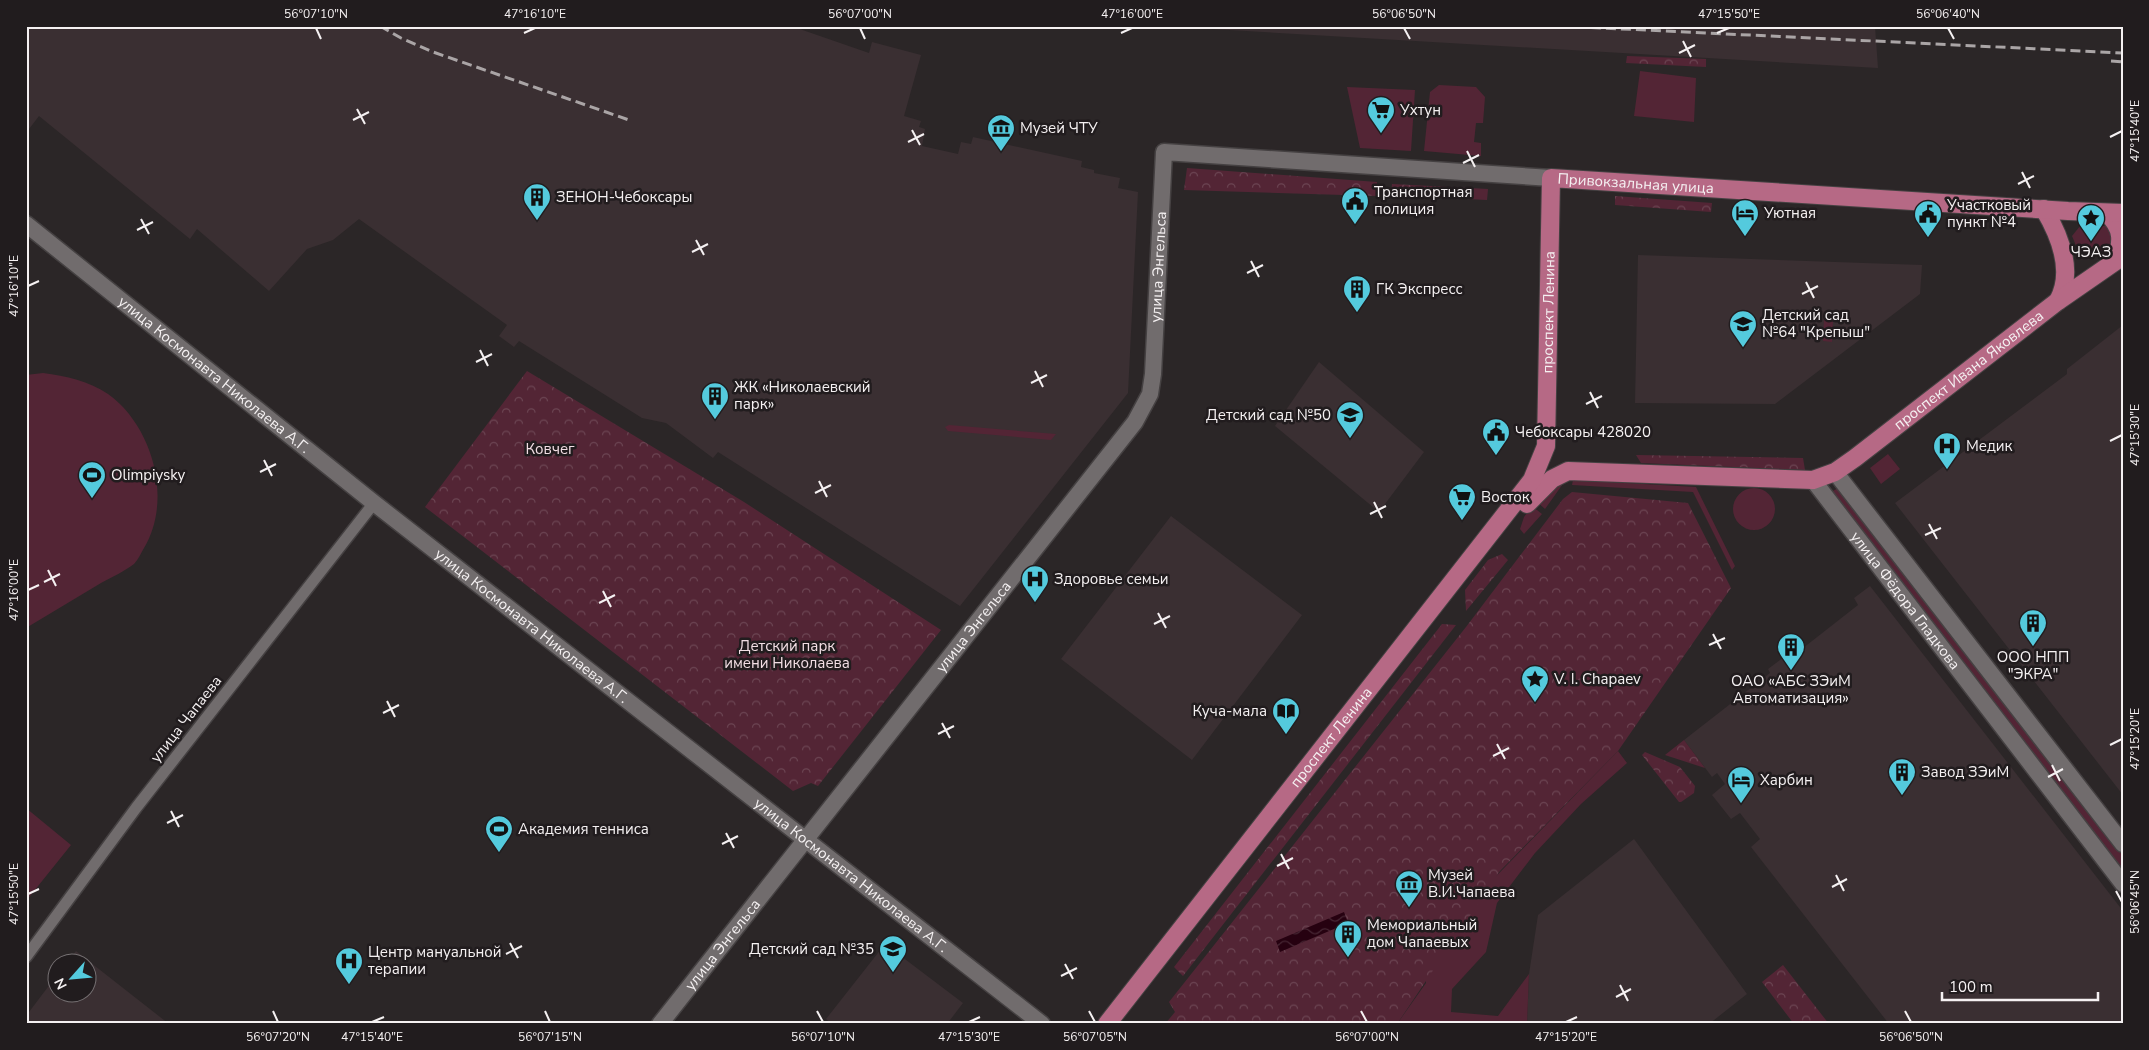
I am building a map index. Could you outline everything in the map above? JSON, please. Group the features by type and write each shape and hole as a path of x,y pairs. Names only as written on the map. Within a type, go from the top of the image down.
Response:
{"main road":[{"name":"Привокзальная улица","path":"1551,178 2115,213"},
{"name":"проспект Ленина","path":"1107,1024 1526,489 1536,472 1546,446 1551,178"},
{"path":"2044,210 2056,232 2064,262 2066,284 2058,301"},
{"path":"2115,213 2122,239 2119,259"},
{"name":"проспект Ивана Яковлева","path":"1813,480 1835,472 2058,301 2119,259"},
{"path":"1546,446 1553,462 1568,472 1813,480"},
{"name":"проспект Ленина","path":"1120,1024 1529,502 1552,478 1568,472"}],"street":[{"name":"Привокзальная улица","path":"1164,152 1551,178"},
{"name":"улица Энгельса","path":"660,1024 1135,422 1145,405 1153,374 1164,152"},
{"name":"улица Космонавта Николаева А.Г.","path":"26,224 374,503 806,838 1042,1024"},
{"name":"улица Фёдора Гладкова","path":"1835,472 2123,844"},
{"name":"улица Фёдора Гладкова","path":"1813,480 2123,884"},
{"name":"улица Чапаева","path":"26,957 136,808 374,503"},
{"path":"1998,722 2017,707"}],"shaded area":[{"path":"26,26 791,26 869,53 872,42 921,55 904,116 921,121 919,127 925,129 922,146 958,154 961,142 971,144 973,137 1082,161 1081,167 1094,170 1094,173 1120,178 1118,188 1138,192 1128,393 960,606 718,452 713,458 666,423 642,418 519,341 514,347 499,336 507,325 359,219 333,240 307,249 269,291 197,229 190,239 39,116 26,133"},
{"path":"1161,26 1875,26 1878,68"},
{"name":"Детский сад №64 \"Крепыш\"","path":"1638,255 1922,265 1920,294 1775,404 1635,403"},
{"path":"2123,325 2123,795 1895,503 2067,374 2067,369"},
{"name":"Детский сад №50","path":"1319,362 1424,452 1379,512 1275,426"},
{"path":"1171,516 1302,615 1192,760 1061,659"},
{"path":"1870,586 2123,911 2123,1024 1889,1024 1751,847 1760,839 1740,813 1731,819 1712,795 1725,784 1717,773 1712,777 1684,740 1770,673 1768,669 1795,649 1798,652 1858,605 1854,598"},
{"path":"1634,839 1747,994 1709,1024 1527,1024 1529,974 1538,915"},
{"name":"Детский сад №35","path":"885,944 963,1003 947,1024 832,1024 826,1019"},
{"path":"98,968 169,1024 26,1024 26,1016 48,987 48,1002 98,1002"}],"green space":[{"path":"1627,56 1706,59 1706,67 1626,63"},
{"path":"1640,71 1696,78 1694,122 1634,116"},
{"path":"1439,85 1476,87 1485,97 1483,123 1476,123 1474,142 1481,143 1481,156 1424,151 1430,92"},
{"path":"1347,87 1415,90 1411,151 1360,148"},
{"path":"1187,168 1377,182 1377,196 1184,190"},
{"path":"1392,184 1488,189 1487,200 1391,195"},
{"path":"1615,196 1712,203 1711,212 1615,205"},
{"path":"2080,226 2106,226 2111,231 2111,243 2093,256 2085,257 2080,255 2072,236"},
{"path":"1824,319 1833,320 1832,342 1823,341"},
{"name":"Детский парк имени Николаева","path":"527,371 744,502 941,630 818,786 811,783 793,791 425,507"},
{"name":"Olimpiysky","path":"43,373 85,382 101,389 124,408 137,425 147,444 154,465 157,508 153,529 134,564 26,628 26,375"},
{"path":"949,425 1056,434 1051,440 948,431 945,427"},
{"path":"1888,454 1900,469 1881,484 1870,468"},
{"path":"1636,455 1803,458 1805,470 1641,463"},
{"path":"1573,480 1696,487 1735,566 1732,570 1693,492 1572,485"},
{"path":"1565,481 1545,509 1536,501 1548,487"},
{"path":"1840,487 2123,849 2123,875 1831,492"},
{"path":"1750,488 1758,488 1769,494 1775,509 1769,524 1758,530 1750,530 1739,524 1733,513 1733,505 1739,494"},
{"path":"1572,492 1688,503 1731,588 1618,751 1500,871 1397,1024 1165,1024 1175,1012 1169,1002 1466,627 1563,499"},
{"path":"1532,506 1542,514 1524,534 1520,529 1524,517"},
{"path":"1502,554 1508,560 1466,611 1465,590 1488,560"},
{"path":"1442,624 1456,625 1183,976 1174,967"},
{"path":"1684,740 1705,768 1665,755"},
{"path":"1618,751 1627,763 1581,804 1535,853 1497,903 1486,952 1452,989 1451,1012 1498,1016 1529,974 1527,1024 1397,1024 1426,983 1425,949"},
{"path":"1645,752 1680,767 1695,786 1694,793 1679,802 1642,755"},
{"path":"26,808 71,845 26,901"},
{"path":"1783,965 1829,1024 1794,1024 1762,982"}],"water":[{"path":"1344,912 1348,923 1280,952 1276,941"}],"railway":[{"path":"380,26 401,38 433,52 629,120"},
{"path":"1561,26 2123,53"},
{"path":"2111,61 2123,62"}],"place":[{"name":"Ухтун","path":"1381,134"},
{"name":"Музей ЧТУ","path":"1001,152"},
{"name":"ЗЕНОН-Чебоксары","path":"537,221"},
{"name":"Транспортная полиция","path":"1355,225"},
{"name":"Уютная","path":"1745,237"},
{"name":"Участковый пункт №4","path":"1928,238"},
{"name":"ЧЭАЗ","path":"2091,242"},
{"name":"ГК Экспресс","path":"1357,313"},
{"name":"Детский сад №64 \"Крепыш\"","path":"1743,348"},
{"name":"ЖК «Николаевский парк»","path":"715,420"},
{"name":"Детский сад №50","path":"1350,439"},
{"name":"Чебоксары 428020","path":"1496,456"},
{"name":"Медик","path":"1947,470"},
{"name":"Olimpiysky","path":"92,499"},
{"name":"Восток","path":"1462,521"},
{"name":"Здоровье семьи","path":"1035,603"},
{"name":"ООО НПП \"ЭКРА\"","path":"2033,647"},
{"name":"ОАО «АБС ЗЭиМ Автоматизация»","path":"1791,671"},
{"name":"V. I. Chapaev","path":"1535,703"},
{"name":"Куча-мала","path":"1286,735"},
{"name":"Завод ЗЭиМ","path":"1902,796"},
{"name":"Харбин","path":"1741,804"},
{"name":"Академия тенниса","path":"499,853"},
{"name":"Музей В.И.Чапаева","path":"1409,908"},
{"name":"Мемориальный дом Чапаевых","path":"1348,958"},
{"name":"Детский сад №35","path":"893,973"},
{"name":"Центр мануальной терапии","path":"349,985"}],"park label":[{"name":"Ковчег","path":"550,449"}]}
